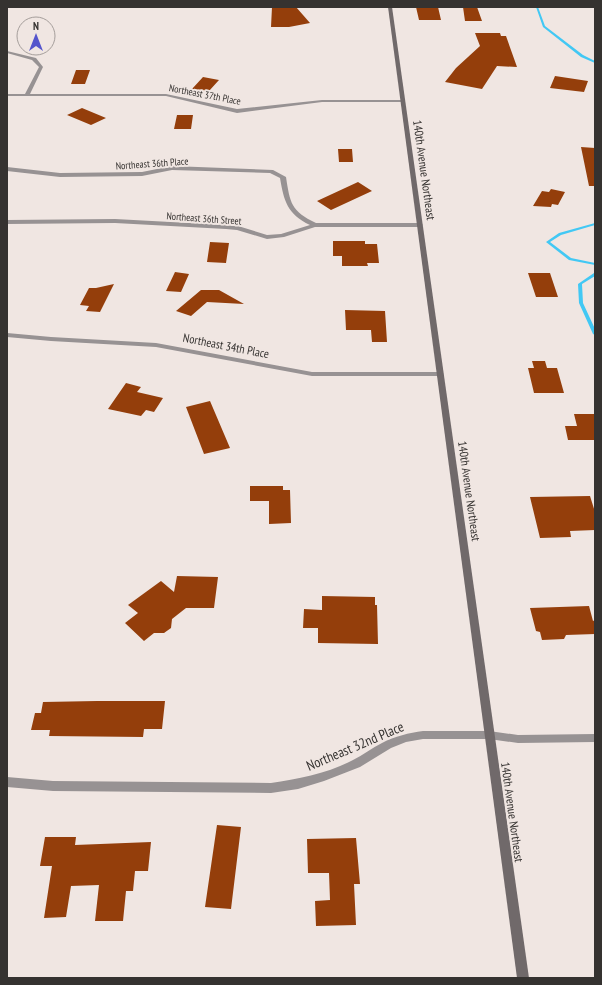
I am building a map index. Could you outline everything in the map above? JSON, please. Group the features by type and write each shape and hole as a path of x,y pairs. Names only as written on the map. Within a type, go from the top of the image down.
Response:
{"street":[{"name":"140th Avenue Northeast","path":"390,7 523,978"},
{"path":"7,52 34,59 41,67 28,95"},
{"name":"Northeast 37th Place","path":"7,96 159,95 238,111 322,101 402,101"},
{"name":"Northeast 36th Place","path":"7,169 60,175 142,174 172,168 271,171 282,176 287,199 293,212 315,225"},
{"name":"Northeast 36th Street","path":"7,222 115,221 226,227 238,228 267,237 282,236 315,225 420,225"},
{"name":"Northeast 34th Place","path":"7,334 51,339 156,345 312,374 440,374"},
{"name":"Northeast 32nd Place","path":"7,782 53,786 271,788 298,784 324,776 356,764 386,745 406,738 423,735 489,735 518,739 595,738"}],"building":[{"path":"272,7 296,7 310,23 289,27 271,27"},
{"path":"416,7 438,7 441,20 419,20"},
{"path":"463,7 477,7 482,21 465,21"},
{"path":"475,33 500,33 501,36 506,36 517,67 497,66 482,89 445,82 456,68 480,46"},
{"path":"76,70 90,70 85,84 71,84"},
{"path":"555,76 588,81 584,92 550,88"},
{"path":"203,77 219,80 209,91 192,89"},
{"path":"82,108 106,118 91,125 67,115"},
{"path":"177,115 193,115 191,129 174,129"},
{"path":"581,147 595,148 595,186 589,186"},
{"path":"338,149 352,149 353,162 339,162"},
{"path":"358,182 372,191 331,210 317,201"},
{"path":"551,189 565,192 558,205 552,204 551,207 533,206 542,191 549,192"},
{"path":"333,241 365,241 365,244 377,244 379,263 367,263 368,266 342,266 342,256 333,256"},
{"path":"210,242 229,243 226,263 207,262"},
{"path":"175,272 189,274 181,292 166,291"},
{"path":"528,273 550,273 558,297 536,297"},
{"path":"114,284 100,312 86,311 89,306 80,305 89,288"},
{"path":"201,290 219,290 244,304 207,302 191,316 176,311"},
{"path":"345,310 385,311 387,342 372,342 371,330 346,330"},
{"path":"532,361 545,361 547,368 557,368 564,393 534,393 528,368 534,368"},
{"path":"126,383 141,387 137,392 163,398 154,412 146,410 141,416 108,409"},
{"path":"210,401 230,448 204,454 186,407"},
{"path":"574,414 595,414 595,440 568,440 565,426 577,426"},
{"path":"250,486 283,486 283,490 290,490 291,523 269,524 269,501 250,501"},
{"path":"590,496 595,512 595,530 570,531 571,537 540,538 530,497"},
{"path":"177,576 218,577 214,608 186,608 172,619 171,628 164,633 154,633 144,641 125,623 138,613 128,605 161,581 174,592"},
{"path":"322,596 375,597 375,605 377,605 378,644 318,643 318,628 303,628 304,609 322,610"},
{"path":"589,606 593,621 595,620 595,634 566,635 564,639 542,640 540,632 536,631 530,608"},
{"path":"165,701 162,729 144,729 143,737 49,736 50,730 31,730 35,713 41,713 43,702"},
{"path":"217,825 241,827 231,909 205,907"},
{"path":"45,837 76,837 75,845 151,842 148,871 135,871 133,891 126,891 123,921 95,921 99,885 71,886 66,917 44,918 52,866 40,866"},
{"path":"356,838 360,884 354,884 356,925 316,926 315,901 330,900 329,873 308,873 307,839"}],"waterway":[{"path":"537,7 544,26 582,56 595,62"},
{"path":"595,224 560,234 548,242 570,259 595,264"},
{"path":"595,274 580,284 581,303 595,334"}]}
